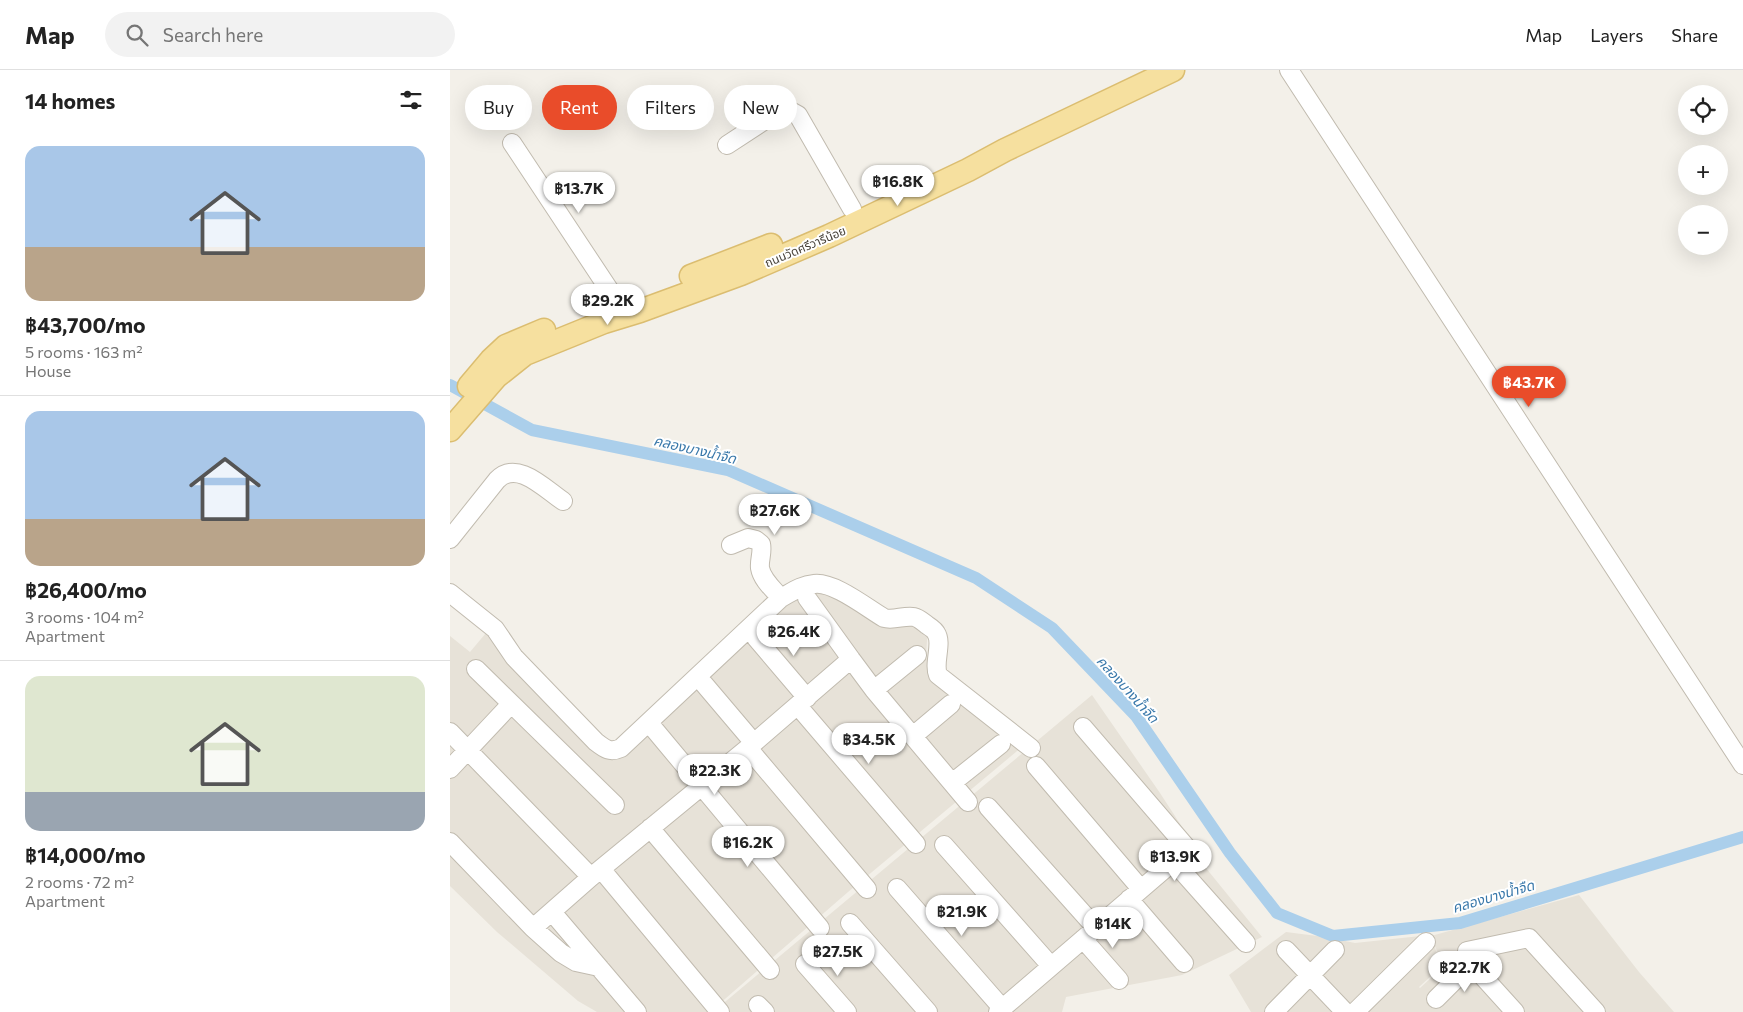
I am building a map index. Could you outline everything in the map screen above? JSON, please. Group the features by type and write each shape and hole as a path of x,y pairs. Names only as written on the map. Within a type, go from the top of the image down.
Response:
{"main road":[{"name":"ถนนวัดศรีวารีน้อย","path":"450,430 496,377 525,354 573,326 618,304 800,234 1141,70"},
{"name":"ถนนวัดศรีวารีน้อย","path":"450,407 491,360 506,346 573,326 604,322 640,311 741,274 829,236 1173,70"}],"street":[{"path":"1289,70 1743,765"},
{"path":"726,145 778,111 789,110 798,115 852,209"},
{"path":"512,143 618,304"},
{"path":"450,539 502,474 509,471 522,473 563,501"},
{"path":"731,546 748,538 756,540 761,544 760,567 770,586 781,598"},
{"path":"450,594 495,629 514,657 596,742 609,751 621,748 781,598 799,588 816,583 834,588 889,620 911,616 917,617 937,633 936,670 942,679 1031,748"},
{"path":"807,598 874,690 968,802"},
{"path":"756,638 802,702 916,844"},
{"path":"874,690 917,655"},
{"path":"533,928 700,786 751,746 851,659"},
{"path":"476,669 615,805"},
{"path":"704,684 751,746 868,889"},
{"path":"450,769 511,704"},
{"path":"913,736 951,704"},
{"path":"897,888 1000,1010 1174,862 1188,849 1083,727"},
{"path":"654,728 700,786 820,928"},
{"path":"450,732 596,873 720,1012"},
{"path":"952,783 1001,744"},
{"path":"1036,766 1135,894 1184,963"},
{"path":"988,807 1090,934 1119,980"},
{"path":"650,828 770,970"},
{"path":"450,842 533,928 561,953 576,962 599,967"},
{"path":"944,845 1051,966"},
{"path":"1174,862 1246,943"},
{"path":"552,912 636,1012"},
{"path":"850,923 928,1012"},
{"path":"1512,1011 1467,959 1467,951 1529,938 1596,1012"},
{"path":"1355,1012 1426,942"},
{"path":"1286,950 1344,1012"},
{"path":"1274,1012 1335,950"},
{"path":"805,964 847,1012"},
{"path":"1436,999 1471,964"}],"shaded area":[{"path":"794,581 885,615 928,625 926,656 929,665 1028,742 848,892 710,1012 597,1012 578,1001 497,932 450,886 450,636 470,652 491,627 612,747"},
{"path":"1092,695 1197,850 1197,857 1262,937 1182,975 1066,997 1062,1012 713,1012"},
{"path":"1579,895 1639,972 1674,1012 1251,1012 1229,975 1286,932 1355,943 1430,935 1442,966 1420,988 1443,967 1431,936"}],"waterway":[{"name":"คลองบางน้ำจืด","path":"450,385 532,430 728,470 976,578 1052,628 1136,716 1230,853 1277,913 1333,936 1460,923 1743,837"}]}
